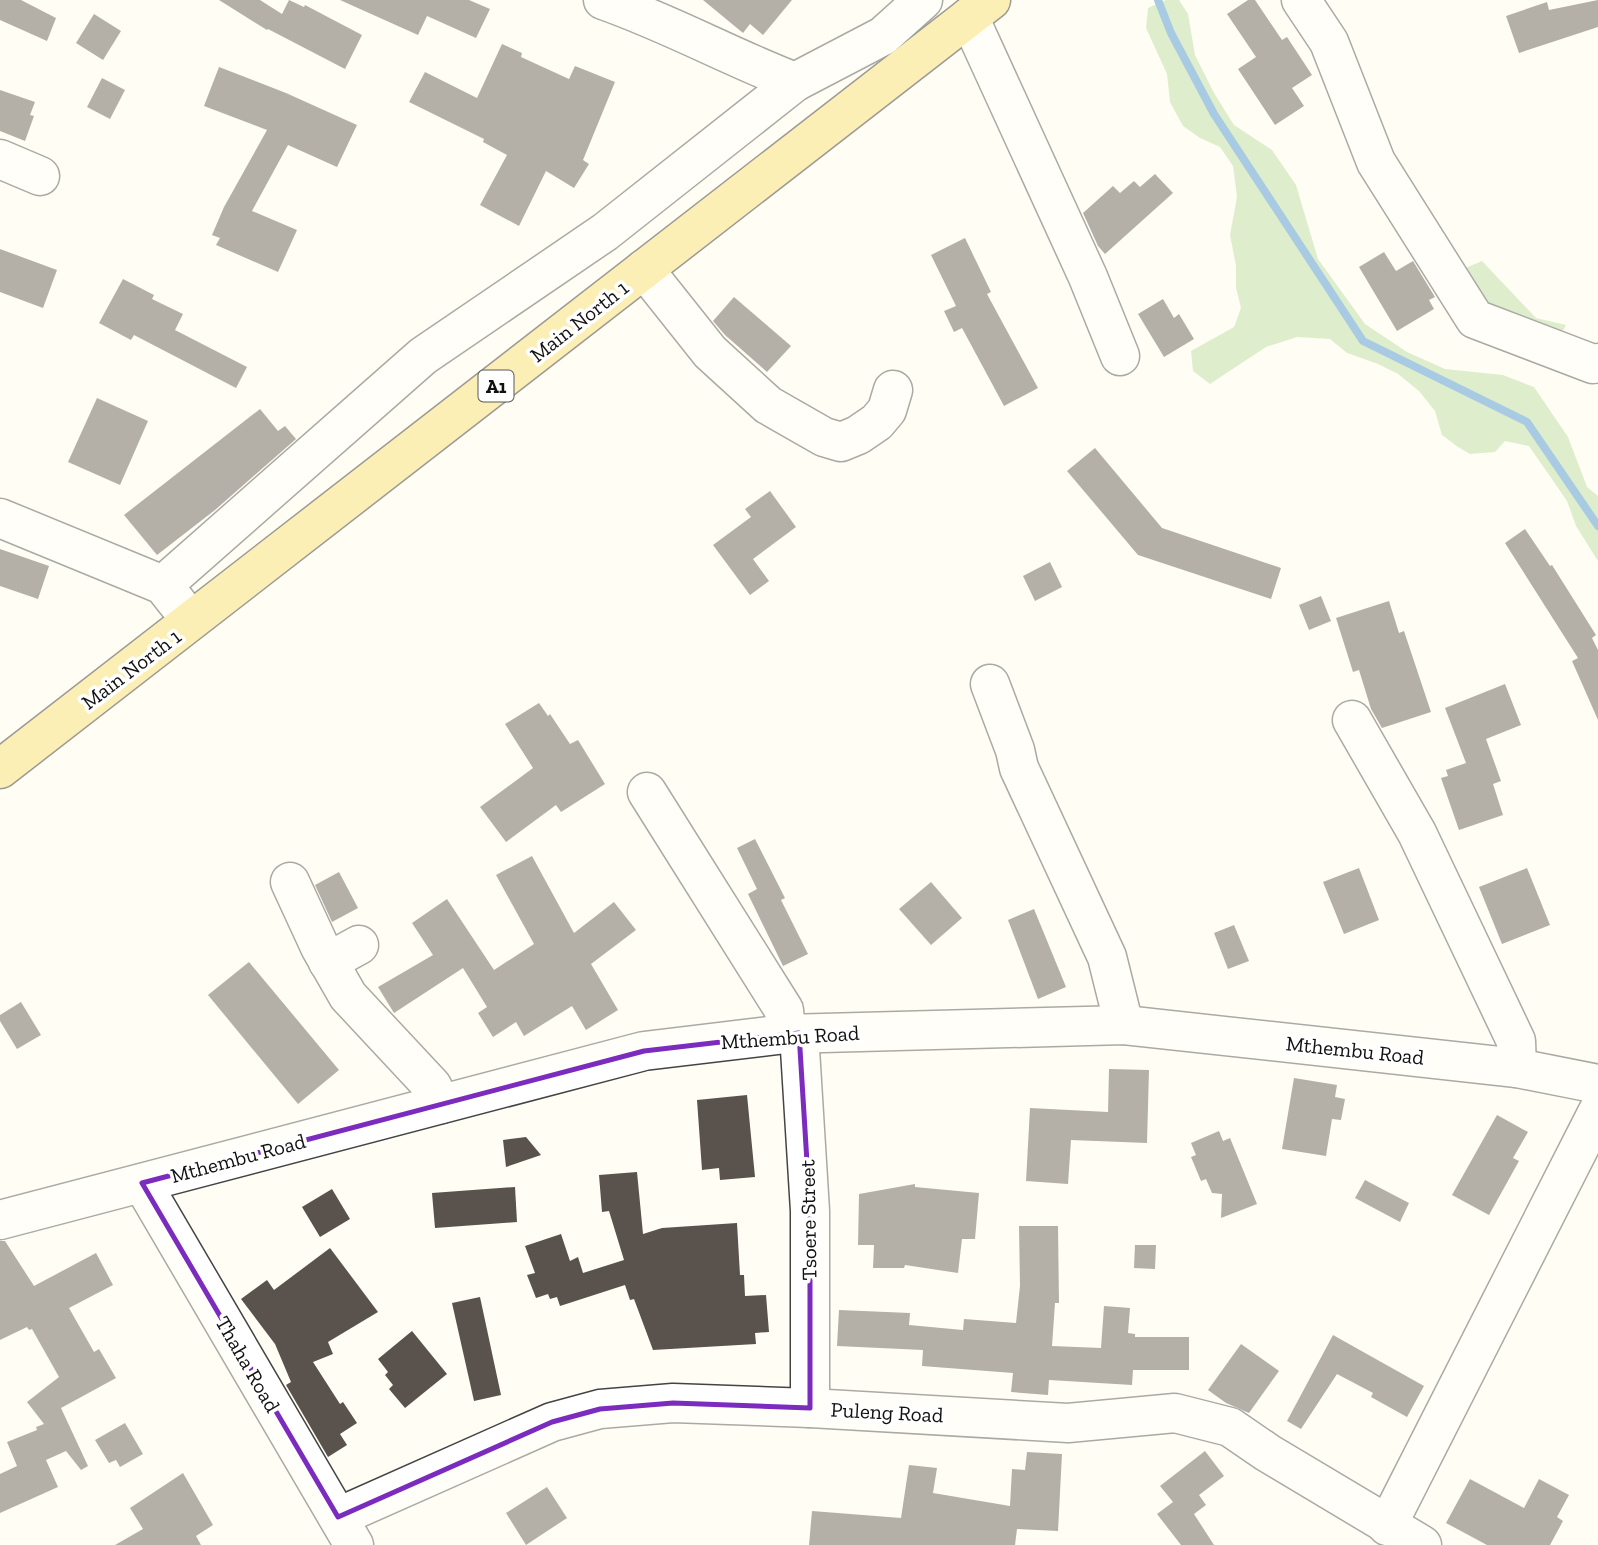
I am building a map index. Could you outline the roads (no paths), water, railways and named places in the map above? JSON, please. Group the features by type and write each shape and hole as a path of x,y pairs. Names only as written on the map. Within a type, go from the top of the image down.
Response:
{"main road":[{"name":"Main North 1","path":"0,769 980,8"}],"street":[{"path":"603,0 642,14 744,62 795,82"},
{"path":"163,585 423,356 606,232 795,82 883,36 923,0"},
{"path":"1301,0 1329,42 1376,162 1475,319 1593,364 1598,363"},
{"path":"980,8 1119,356"},
{"path":"0,159 40,176"},
{"path":"644,269 710,352 768,405 824,437 841,442 858,435 877,422 887,410 893,390"},
{"path":"0,518 163,585 192,622"},
{"path":"990,684 1019,768 1107,957 1124,1025"},
{"path":"1352,720 1417,833 1499,1004 1516,1041 1517,1068"},
{"name":"Tsoere Street","path":"647,792 784,1010 793,1033 810,1211 810,1408"},
{"path":"290,882 343,953 348,996 432,1086 442,1104"},
{"name":"Mthembu Road","path":"0,1220 644,1051 793,1033 1124,1025 1517,1068 1598,1084"},
{"path":"1387,1526 1598,1111"},
{"name":"Thaha Road","path":"142,1183 346,1531"},
{"name":"Puleng Road","path":"346,1531 552,1422 600,1409 673,1403 1069,1423 1175,1413 1230,1427 1268,1453 1422,1545"}],"waterway":[{"path":"1158,0 1171,33 1214,114 1363,341 1527,422 1598,526"}]}
